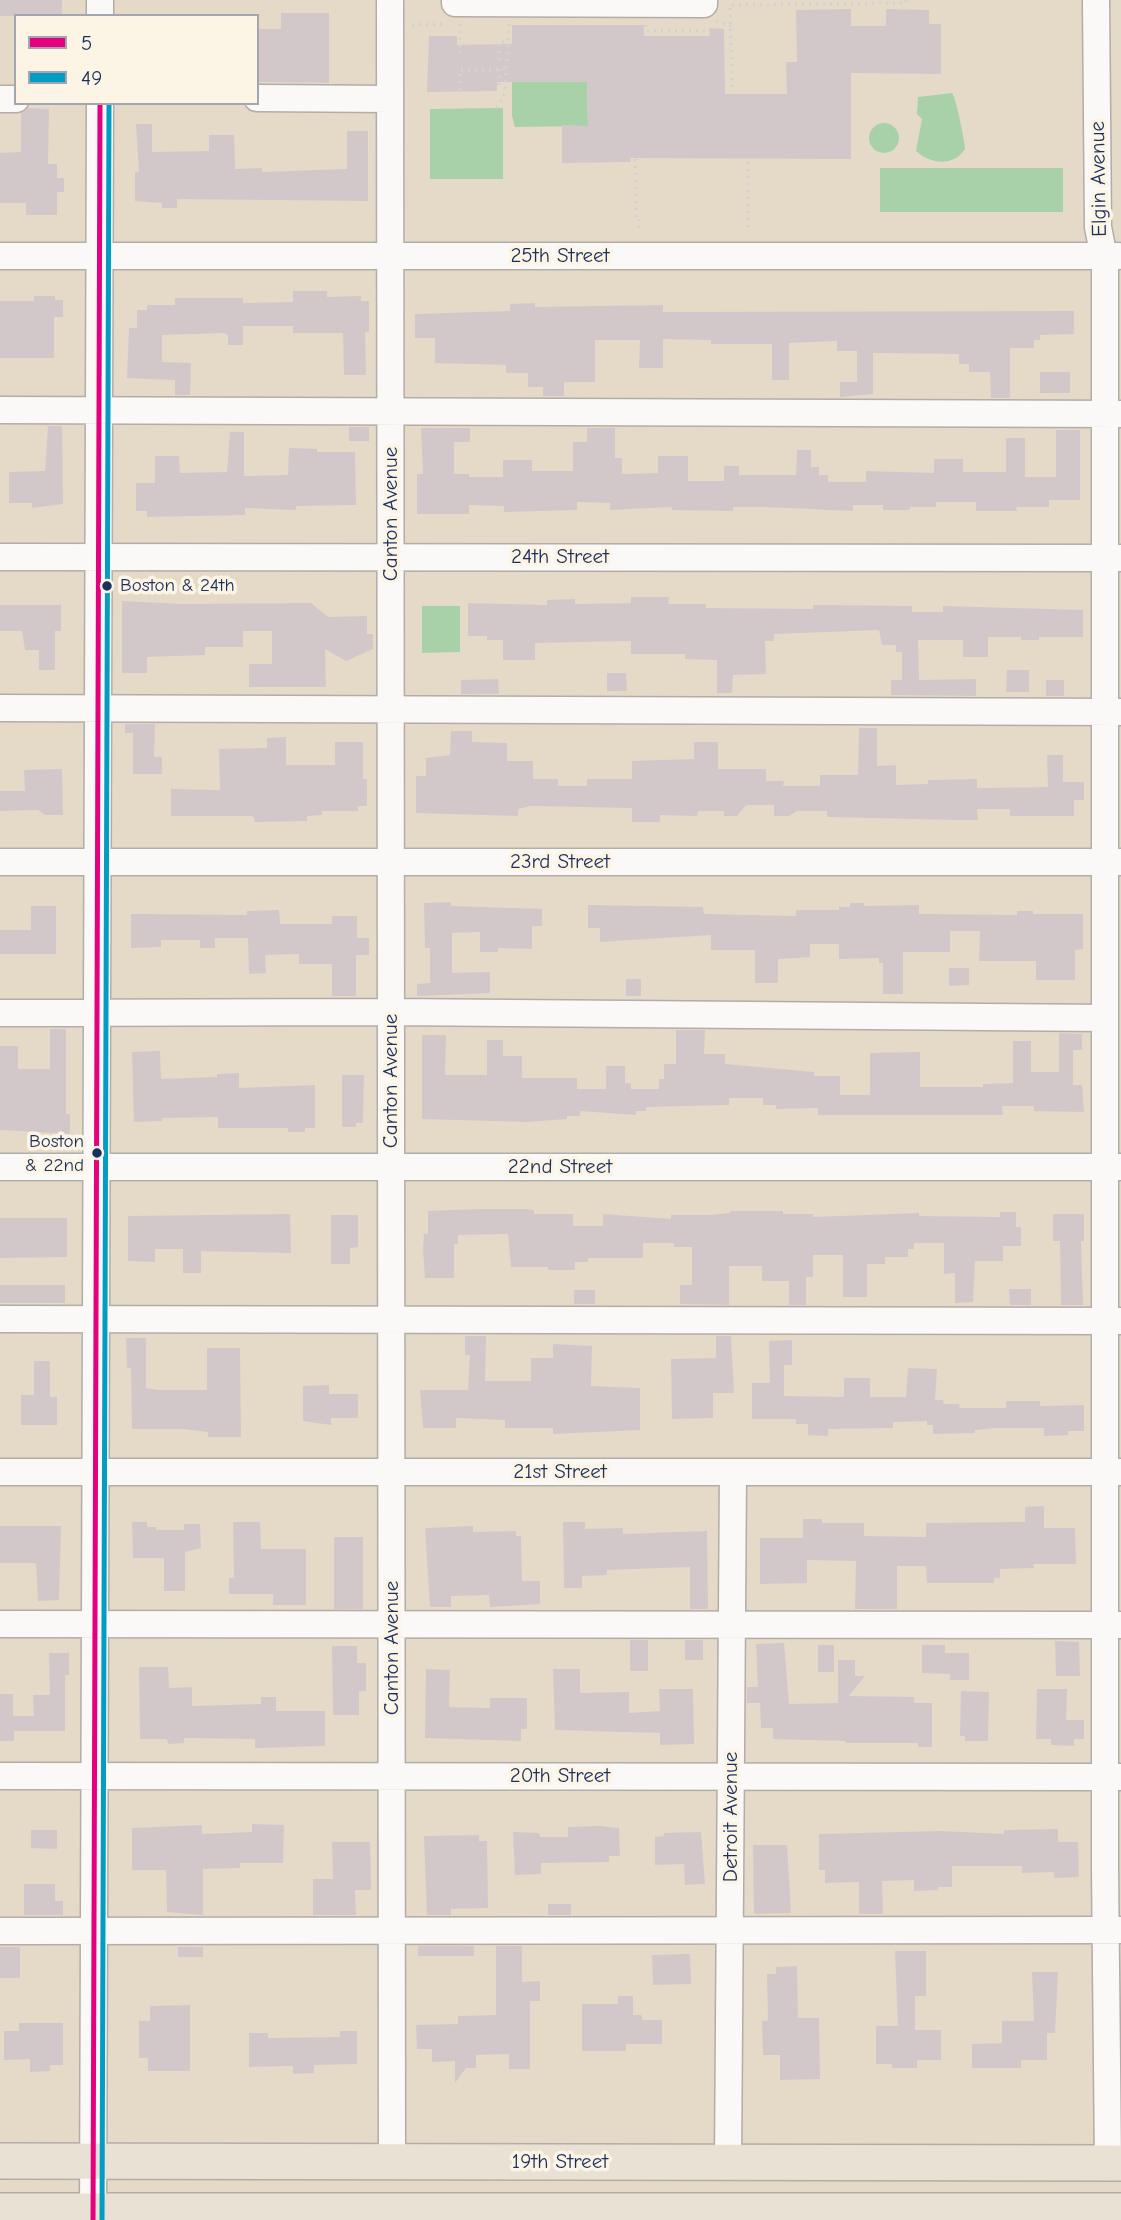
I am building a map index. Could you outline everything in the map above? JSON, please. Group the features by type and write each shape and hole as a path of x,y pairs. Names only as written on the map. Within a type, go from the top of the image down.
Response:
{"main road":[{"name":"19th Street","path":"0,2161 1115,2162"},
{"path":"539,2211 572,2194 709,2192 724,2184 728,2162"},
{"path":"0,2211 93,2216 351,2211 1121,2211"}],"street":[{"name":"Canton Avenue","path":"390,0 392,2162"},
{"path":"457,12 455,3 704,4 704,0"},
{"name":"Elgin Avenue","path":"1097,0 1109,99 1098,227 1112,256 1105,263 1113,414 1113,862 1110,1032 1113,1167 1115,2162"},
{"path":"259,98 390,99"},
{"path":"93,2216 100,105"},
{"name":"25th Street","path":"0,256 1112,256"},
{"path":"0,410 1113,414"},
{"name":"24th Street","path":"0,556 1113,558"},
{"path":"0,708 1113,712"},
{"name":"23rd Street","path":"0,862 1113,862"},
{"path":"0,1013 391,1012 1110,1032"},
{"name":"22nd Street","path":"0,1167 1113,1167"},
{"path":"0,1320 1113,1321"},
{"name":"21st Street","path":"0,1472 1113,1472"},
{"name":"Detroit Avenue","path":"728,2162 733,1472"},
{"path":"0,1625 1113,1625"},
{"name":"20th Street","path":"0,1776 1113,1777"},
{"path":"0,1931 1113,1930"},
{"path":"315,2220 351,2211"}],"path":[{"path":"732,87 730,5 823,1 906,3 906,0"},
{"path":"457,12 460,53"},
{"path":"497,108 505,93 509,24"},
{"path":"499,60 499,42 508,42"},
{"path":"499,69 499,89"},
{"path":"460,90 460,70 508,69"},
{"path":"635,159 636,217 639,217 639,231"},
{"path":"748,162 748,231"}],"green space":[{"path":"512,82 587,82 588,126 515,127 512,116"},
{"path":"952,93 965,149 954,159 934,161 916,151 922,119 917,114 918,97"},
{"path":"503,108 503,179 430,179 430,109"},
{"path":"884,123 894,128 899,138 894,148 884,153 874,148 869,138 874,128"},
{"path":"880,168 1063,168 1063,212 880,212"},
{"path":"422,606 460,606 460,652 422,653"}],"building":[{"path":"0,0 62,0 62,14 0,16"},
{"path":"851,9 851,26 886,26 886,9 929,10 929,24 941,24 941,74 851,73 851,159 630,158 631,162 562,163 562,125 588,126 587,82 497,82 497,91 427,92 429,36 457,36 457,45 512,44 512,25 644,25 644,36 710,36 709,28 724,29 725,94 787,94 786,62 797,62 796,10"},
{"path":"281,13 329,13 329,83 259,82 259,29 281,29"},
{"path":"28,108 49,109 48,164 57,164 57,178 64,178 64,192 57,192 57,215 26,215 26,203 0,203 0,153 21,152 21,113"},
{"path":"136,124 152,124 152,152 209,151 209,135 234,135 235,169 262,168 262,172 347,169 347,131 368,131 368,201 177,199 177,208 162,208 162,203 135,201 135,172 139,172"},
{"path":"293,291 327,291 327,297 361,296 361,301 369,301 369,332 365,332 366,375 344,375 343,333 293,333 293,326 243,326 243,345 228,345 228,335 224,333 162,335 162,362 191,363 190,395 175,395 175,380 127,378 129,328 137,328 137,310 147,310 147,305 175,305 175,298 243,298 243,303 293,302"},
{"path":"34,296 55,296 55,300 63,300 63,317 54,317 54,358 0,358 0,301 34,301"},
{"path":"535,303 535,307 663,305 663,312 1074,311 1074,334 1040,335 1040,340 1034,340 1034,348 1010,348 1010,398 991,398 990,372 969,372 969,364 959,364 959,354 873,353 873,394 840,397 840,382 857,382 857,351 837,351 837,341 789,343 789,380 772,380 772,344 711,344 711,340 663,339 663,368 639,368 640,340 595,340 595,382 564,382 564,396 543,396 543,387 528,387 528,373 506,373 506,365 435,363 435,338 415,338 415,314 510,311 510,304"},
{"path":"1040,372 1070,372 1070,393 1040,393"},
{"path":"48,426 62,426 63,504 32,508 32,503 9,503 9,472 45,471"},
{"path":"349,427 369,427 369,441 349,441"},
{"path":"421,428 470,428 470,442 454,442 454,474 469,474 469,477 503,477 503,460 532,460 532,471 573,471 573,442 587,442 587,428 615,428 615,458 622,458 622,474 658,473 658,456 688,456 688,481 724,481 724,466 739,466 739,475 796,475 797,450 811,450 811,467 819,467 819,475 828,475 828,482 866,482 866,471 934,473 934,459 963,459 963,472 1006,472 1006,438 1025,438 1025,477 1056,477 1056,430 1080,430 1080,500 1049,500 1049,507 1016,507 1017,511 976,511 976,502 936,502 936,507 910,507 910,510 883,510 883,505 853,505 853,511 733,507 733,511 672,510 672,507 610,510 610,503 577,502 577,510 504,512 504,506 469,505 469,514 417,514 417,474 423,474"},
{"path":"230,432 244,432 244,476 288,475 289,448 317,449 317,452 355,452 356,505 296,506 296,510 245,508 245,515 147,517 147,511 136,511 136,483 155,483 155,456 179,456 180,473 227,472"},
{"path":"631,597 669,597 668,604 706,604 706,608 813,609 813,605 827,605 912,606 912,612 943,612 943,606 1083,610 1083,637 1039,637 1039,640 1021,640 1021,637 988,637 988,657 963,657 963,640 918,640 919,680 976,679 976,696 891,695 891,680 902,680 902,652 896,652 896,645 882,645 879,630 774,634 774,641 765,641 766,674 733,675 732,693 717,693 717,660 685,659 685,654 631,654 631,641 535,643 535,660 503,660 503,640 487,640 487,636 468,636 468,603 547,605 547,600 575,599 575,604 631,603"},
{"path":"122,601 181,604 311,603 328,617 367,616 367,634 373,634 373,649 346,661 325,649 326,687 249,687 249,664 272,664 272,631 243,631 243,647 205,647 205,655 147,657 147,673 122,673"},
{"path":"0,605 61,605 61,631 55,631 55,670 39,670 39,650 25,650 22,631 0,631"},
{"path":"1007,670 1029,670 1029,692 1006,692"},
{"path":"607,673 626,673 627,691 607,691"},
{"path":"498,679 499,694 461,694 461,680"},
{"path":"1046,680 1064,680 1064,696 1046,696"},
{"path":"125,724 155,724 154,757 162,757 162,774 133,774 133,733 125,733"},
{"path":"859,728 877,728 877,766 896,765 896,785 928,784 928,780 977,779 977,788 1048,787 1047,755 1063,755 1063,782 1084,782 1084,800 1074,800 1074,816 1010,816 1010,809 977,809 978,820 827,817 827,811 797,811 789,816 774,816 774,805 746,805 737,816 724,816 724,811 698,811 697,816 660,815 660,822 632,822 632,808 531,806 518,809 518,816 416,813 416,776 426,776 426,758 450,755 451,731 472,731 472,742 507,743 507,761 533,761 533,779 558,779 558,786 587,786 587,779 632,779 632,761 694,759 694,742 718,742 718,769 766,769 766,781 784,781 783,786 820,786 820,775 858,775"},
{"path":"286,737 286,765 335,765 335,742 363,742 363,779 367,779 367,806 358,806 358,811 322,811 322,815 307,816 307,821 254,822 254,817 250,816 171,816 171,789 220,790 219,749 267,748 267,738"},
{"path":"62,769 63,815 45,815 38,810 0,811 0,791 25,791 24,770"},
{"path":"451,902 451,906 542,909 542,926 532,926 532,949 498,948 498,952 480,952 480,932 452,933 452,973 490,972 490,993 417,996 417,984 430,983 430,948 425,948 424,903"},
{"path":"850,903 864,903 864,906 919,905 919,914 1017,915 1017,911 1033,911 1033,914 1083,914 1083,949 1075,950 1075,980 1036,980 1036,961 979,961 980,931 950,931 950,952 903,952 903,994 883,994 883,963 879,963 879,958 839,959 839,944 810,944 810,957 778,959 778,983 755,983 755,950 711,950 711,935 600,942 600,928 588,928 588,905 703,907 704,914 796,916 796,910 839,910 839,907 850,907"},
{"path":"31,906 56,906 56,954 0,954 0,930 31,930"},
{"path":"279,910 280,924 332,924 332,916 357,916 357,938 369,938 369,955 356,955 356,996 332,996 332,964 299,964 299,954 265,955 266,973 249,974 248,938 215,938 215,948 200,948 200,940 161,940 161,947 131,948 131,914 247,915 247,911"},
{"path":"949,968 969,968 969,985 949,986"},
{"path":"626,979 641,979 641,996 626,996"},
{"path":"50,1029 66,1029 66,1114 70,1114 70,1134 0,1130 0,1046 18,1046 18,1069 50,1069"},
{"path":"676,1030 705,1030 704,1054 725,1054 725,1064 814,1072 814,1076 840,1076 840,1095 870,1095 870,1053 920,1052 920,1087 983,1087 983,1084 1013,1083 1013,1041 1031,1041 1031,1072 1059,1072 1059,1033 1082,1034 1082,1050 1073,1050 1073,1085 1082,1085 1084,1112 1034,1111 1034,1106 1002,1106 1003,1115 818,1115 818,1108 776,1109 776,1105 763,1105 763,1098 729,1098 729,1105 646,1107 646,1111 636,1111 636,1115 580,1111 580,1116 567,1116 567,1119 527,1122 422,1119 422,1035 446,1035 445,1075 487,1075 487,1040 503,1040 503,1056 522,1056 522,1078 577,1078 577,1089 606,1089 606,1066 625,1066 625,1083 631,1083 631,1089 659,1089 659,1079 664,1079 664,1064 676,1064"},
{"path":"160,1051 161,1079 217,1077 217,1074 239,1073 239,1088 315,1085 315,1128 305,1128 305,1132 288,1132 288,1128 218,1128 218,1117 162,1118 162,1121 134,1122 132,1052"},
{"path":"342,1075 364,1075 363,1123 356,1123 356,1127 342,1127"},
{"path":"523,1209 534,1210 534,1214 573,1214 573,1226 603,1226 603,1214 671,1219 671,1215 708,1215 730,1211 783,1211 783,1214 813,1214 813,1217 919,1213 919,1216 1000,1217 1000,1212 1016,1212 1016,1227 1021,1227 1021,1246 1003,1246 1003,1261 975,1261 973,1302 955,1303 955,1273 944,1274 944,1243 914,1243 914,1249 908,1249 908,1257 885,1257 885,1264 867,1264 867,1297 843,1297 843,1255 813,1255 813,1277 806,1277 806,1305 789,1305 789,1281 762,1281 762,1266 729,1266 729,1305 680,1304 680,1285 692,1285 692,1247 674,1247 674,1243 643,1243 643,1258 588,1258 588,1262 575,1262 575,1270 548,1270 548,1267 511,1267 508,1234 458,1235 458,1244 454,1244 454,1278 425,1278 423,1249 424,1234 428,1234 428,1211"},
{"path":"290,1214 291,1253 201,1251 201,1273 183,1273 183,1249 155,1249 155,1262 128,1261 128,1216"},
{"path":"1053,1214 1084,1214 1084,1241 1081,1241 1083,1305 1061,1305 1060,1241 1053,1241"},
{"path":"331,1215 358,1215 358,1247 350,1248 350,1264 331,1264"},
{"path":"0,1218 67,1218 67,1257 0,1258"},
{"path":"0,1285 65,1285 65,1303 0,1303"},
{"path":"1009,1289 1031,1289 1031,1305 1010,1305"},
{"path":"574,1290 595,1290 595,1304 574,1304"},
{"path":"465,1336 486,1336 485,1381 531,1381 531,1358 553,1358 553,1344 592,1346 591,1386 640,1388 640,1430 553,1434 553,1428 505,1428 505,1420 456,1418 456,1428 423,1428 420,1390 468,1390 470,1355 465,1355"},
{"path":"716,1336 731,1336 734,1393 713,1393 713,1418 672,1419 671,1359 716,1358"},
{"path":"126,1338 146,1338 146,1388 158,1390 207,1390 207,1348 240,1348 241,1437 208,1437 208,1432 183,1429 132,1429 131,1368 127,1368"},
{"path":"792,1340 792,1365 784,1365 784,1396 844,1397 844,1378 870,1378 870,1397 906,1397 908,1368 937,1369 935,1400 943,1400 944,1404 959,1404 960,1408 1006,1408 1006,1401 1040,1401 1040,1406 1084,1405 1084,1431 1044,1436 1044,1428 997,1428 975,1430 975,1433 933,1434 933,1425 927,1425 927,1421 893,1422 893,1428 828,1429 828,1436 808,1435 808,1424 796,1424 796,1419 752,1419 752,1383 770,1383 769,1341"},
{"path":"34,1361 50,1361 50,1397 57,1397 57,1425 21,1425 21,1395 34,1395"},
{"path":"329,1385 329,1394 358,1394 358,1418 331,1418 331,1425 303,1421 303,1386"},
{"path":"1044,1506 1044,1528 1075,1528 1076,1564 1033,1564 1034,1568 1000,1569 1000,1578 994,1578 994,1583 927,1583 926,1566 897,1566 897,1609 855,1609 856,1561 807,1560 807,1583 760,1584 760,1538 803,1538 803,1519 822,1519 822,1523 864,1523 864,1536 926,1537 926,1523 1025,1522 1025,1507"},
{"path":"132,1522 147,1522 147,1527 156,1527 156,1530 184,1530 184,1524 200,1524 201,1548 185,1552 185,1591 164,1591 164,1558 133,1558"},
{"path":"233,1522 260,1522 261,1549 306,1549 306,1605 273,1605 273,1594 229,1594 229,1578 234,1578"},
{"path":"563,1522 585,1522 585,1529 623,1528 623,1534 707,1531 708,1609 690,1609 690,1567 607,1570 607,1575 582,1576 582,1588 564,1588"},
{"path":"0,1526 61,1526 59,1600 38,1601 36,1563 0,1563"},
{"path":"473,1526 473,1532 516,1531 516,1536 521,1536 522,1581 540,1581 540,1604 490,1607 489,1595 451,1596 451,1607 430,1607 425,1528"},
{"path":"334,1537 363,1537 363,1609 334,1609"},
{"path":"630,1640 648,1640 648,1671 630,1671"},
{"path":"685,1640 703,1640 703,1660 685,1660"},
{"path":"1055,1641 1079,1642 1080,1676 1056,1676"},
{"path":"784,1643 789,1704 838,1703 838,1660 855,1660 855,1676 865,1676 849,1696 914,1697 914,1703 932,1703 932,1747 918,1747 918,1743 773,1739 773,1728 761,1728 760,1703 747,1703 747,1687 758,1687 756,1644"},
{"path":"818,1645 834,1645 834,1672 818,1672"},
{"path":"922,1645 945,1645 945,1653 969,1653 969,1680 950,1680 950,1674 922,1673"},
{"path":"332,1646 357,1646 357,1663 366,1663 366,1691 359,1691 359,1715 333,1715"},
{"path":"49,1653 69,1653 69,1675 65,1675 65,1731 14,1731 14,1741 0,1741 0,1694 13,1694 13,1716 34,1716 33,1695 50,1695"},
{"path":"139,1667 168,1667 169,1688 192,1687 192,1706 261,1704 261,1697 276,1697 276,1711 325,1711 325,1746 255,1748 255,1739 184,1738 184,1743 168,1744 167,1739 140,1739"},
{"path":"426,1669 450,1670 449,1707 490,1708 490,1698 527,1698 527,1729 521,1729 521,1741 425,1738"},
{"path":"553,1669 580,1669 580,1693 629,1692 629,1713 660,1711 659,1689 693,1689 694,1744 660,1745 660,1733 555,1730"},
{"path":"1037,1689 1067,1689 1066,1720 1084,1720 1084,1739 1074,1739 1074,1746 1051,1745 1051,1739 1036,1739"},
{"path":"961,1691 989,1692 988,1741 965,1741 965,1736 960,1736"},
{"path":"252,1824 284,1825 283,1863 240,1863 240,1868 203,1869 203,1915 167,1912 166,1870 132,1870 132,1828 202,1825 202,1834 252,1832"},
{"path":"568,1827 619,1828 620,1856 609,1856 609,1862 541,1863 541,1874 515,1875 513,1832 539,1833 540,1837 568,1837"},
{"path":"1058,1829 1058,1842 1078,1842 1079,1877 1054,1878 1054,1872 1022,1873 1022,1866 952,1866 952,1887 938,1887 938,1890 914,1891 914,1880 882,1881 883,1914 859,1914 859,1882 825,1883 825,1870 819,1870 819,1834 941,1831 1004,1834 1004,1830"},
{"path":"31,1830 57,1830 57,1849 31,1848"},
{"path":"701,1832 705,1884 685,1885 684,1864 655,1865 655,1837 664,1836 664,1833"},
{"path":"479,1835 479,1841 487,1841 488,1908 451,1909 451,1915 427,1915 424,1836"},
{"path":"332,1842 370,1842 371,1890 355,1890 356,1915 313,1915 313,1879 333,1879"},
{"path":"753,1845 787,1845 791,1913 754,1914"},
{"path":"24,1884 55,1884 55,1901 63,1901 63,1915 24,1915"},
{"path":"548,1904 571,1904 571,1915 548,1915"},
{"path":"418,1946 474,1946 474,1956 418,1956"},
{"path":"496,1946 522,1946 522,1982 540,1981 540,2001 530,2001 530,2069 509,2069 509,2054 476,2055 476,2068 466,2068 455,2083 455,2061 432,2062 432,2049 417,2049 416,2025 458,2024 458,2016 496,2015"},
{"path":"0,1947 20,1947 20,1978 0,1978"},
{"path":"178,1947 203,1947 203,1957 178,1957"},
{"path":"895,1951 926,1951 926,1996 915,1996 915,2030 941,2030 941,2060 917,2060 917,2068 892,2068 892,2064 876,2064 876,2026 898,2026"},
{"path":"690,1954 691,1984 653,1985 652,1955"},
{"path":"797,1966 798,2018 819,2018 820,2079 780,2080 780,2055 763,2055 762,2021 768,2021 767,1974 776,1974 776,1967"},
{"path":"1032,1972 1058,1972 1055,2033 1047,2033 1047,2060 1021,2060 1021,2068 972,2068 972,2044 1002,2043 1002,2021 1034,2021"},
{"path":"618,1996 633,1996 633,2015 641,2015 643,2020 662,2020 662,2044 626,2044 626,2051 582,2051 582,2004 618,2004"},
{"path":"190,2005 190,2071 148,2071 148,2058 139,2058 139,2021 150,2021 150,2006"},
{"path":"19,2023 63,2023 63,2065 50,2065 50,2071 30,2072 30,2059 4,2060 4,2031 19,2031"},
{"path":"340,2031 357,2031 357,2064 314,2065 314,2073 293,2074 293,2066 249,2067 249,2033 268,2033 268,2038 340,2037"}],"transit line":[{"name":"5","path":"93,2220 100,105"},
{"name":"49","path":"102,2220 109,105"}],"place":[{"name":"Boston & 24th","path":"107,586"},
{"name":"Boston & 22nd","path":"97,1153"}]}
